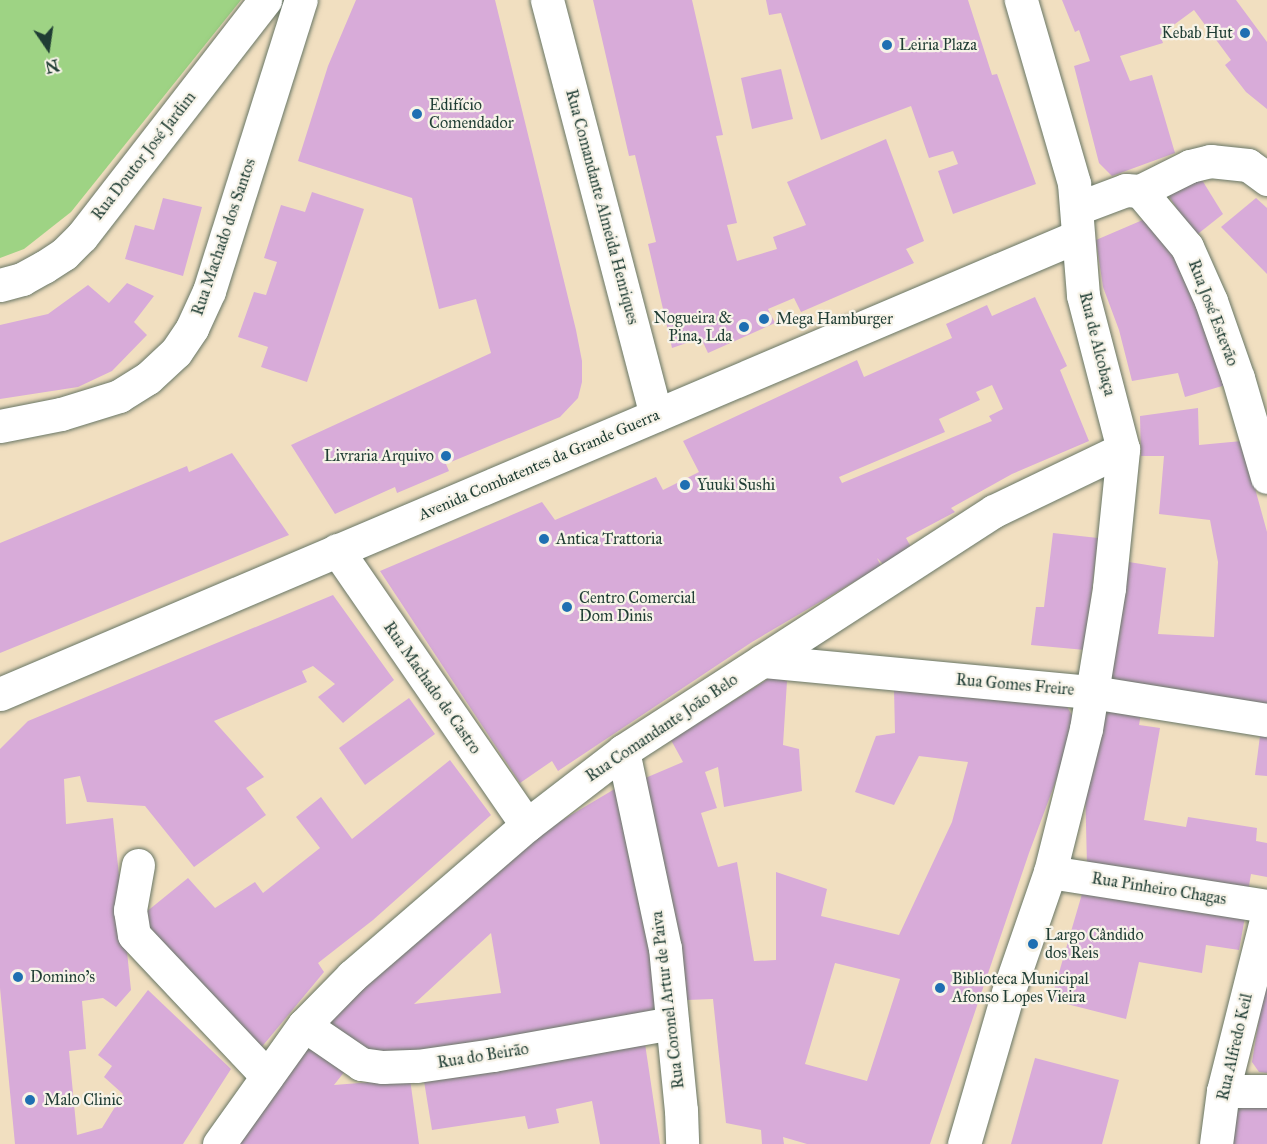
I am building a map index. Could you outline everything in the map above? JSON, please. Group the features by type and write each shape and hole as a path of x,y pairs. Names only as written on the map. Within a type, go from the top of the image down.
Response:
{"street":[{"name":"Rua Doutor José Jardim","path":"0,285 22,279 44,267 64,254 82,236 265,0"},
{"name":"Rua Machado dos Santos","path":"0,426 61,414 119,396 148,378 176,352 192,328 215,272 301,0"},
{"name":"Rua Comandante Almeida Henriques","path":"547,0 656,415"},
{"name":"Rua de Alcobaça","path":"1020,0 1074,183 1083,295 1123,450 1109,588 1092,692"},
{"path":"1078,222 1126,190 1140,191 1190,166 1210,161 1248,165 1267,179"},
{"name":"Rua José Estevão","path":"1140,191 1187,247 1211,301 1238,378 1267,477"},
{"name":"Avenida Combatentes da Grande Guerra","path":"0,694 656,415 1078,222"},
{"name":"Rua Comandante João Belo","path":"219,1144 304,1025 352,976 527,825 623,751 994,511 1123,450"},
{"name":"Rua Machado de Castro","path":"337,550 527,825"},
{"name":"Rua Gomes Freire","path":"762,661 1092,692 1267,720"},
{"path":"964,1144 1008,993 1050,872 1086,729 1092,692"},
{"name":"Rua Coronel Artur de Paiva","path":"623,751 665,948 682,1144"},
{"path":"138,865 130,910 134,935 267,1076"},
{"name":"Rua Pinheiro Chagas","path":"1050,872 1267,906"},
{"name":"Rua Alfredo Keil","path":"1216,1144 1223,1091 1267,916"},
{"name":"Rua do Beirão","path":"304,1025 361,1064 383,1067 417,1066 493,1055 672,1023"},
{"path":"1223,1091 1267,1091"}],"green space":[{"path":"0,0 241,0 71,212 24,249 0,258"}],"building":[{"name":"Edifício Comendador","path":"356,0 495,0 576,330 582,361 582,382 578,398 560,417 446,464 449,471 397,493 395,487 335,514 291,445 491,353 476,299 439,309 412,198 298,161 328,66"},
{"path":"593,0 692,0 723,135 716,136 737,223 727,225 737,261 777,249 773,237 806,225 787,182 886,139 924,241 906,249 914,263 801,312 794,298 768,309 775,323 708,353 701,338 672,348 648,244 656,242 635,155 629,156"},
{"name":"Leiria Plaza","path":"766,0 968,0 992,75 997,74 1036,184 953,214 938,171 958,164 953,151 929,158 911,106 821,140 781,13 769,15"},
{"path":"1062,0 1236,0 1267,42 1267,109 1246,92 1225,65 1231,60 1194,10 1160,35 1163,43 1120,56 1130,81 1152,75 1175,153 1112,176 1099,163 1074,66 1090,61 1079,30 1075,32"},
{"path":"781,69 793,119 752,129 741,78"},
{"path":"1202,180 1223,214 1194,237 1163,186"},
{"path":"312,192 364,209 307,382 261,367 268,347 238,337 254,292 266,295 277,262 264,258 281,205 305,212"},
{"path":"163,198 202,207 183,276 125,259 135,225 154,230"},
{"path":"1256,198 1267,208 1267,274 1221,227"},
{"path":"1152,216 1185,268 1229,384 1185,397 1178,373 1132,381 1119,330 1103,287 1096,240"},
{"path":"127,283 154,296 134,322 147,335 112,371 78,387 0,399 0,325 48,314 88,285 109,303"},
{"path":"1035,297 1067,366 1060,370 1089,441 1012,474 951,508 955,512 906,538 912,549 885,566 877,558 881,566 752,642 558,771 552,761 520,783 380,571 542,502 555,520 656,477 663,490 699,472 683,441 857,360 864,377 952,338 946,324 987,305 992,316","holes":["992,385 1003,409 989,416 992,421 842,483 839,477 945,432 939,419 980,400 976,392"]},
{"path":"1198,408 1199,445 1242,441 1267,532 1267,707 1108,684 1129,562 1166,568 1158,634 1214,637 1218,562 1210,520 1159,514 1164,456 1141,456 1140,416"},
{"path":"232,453 289,535 0,653 0,543 187,466 189,472"},
{"path":"1053,533 1098,538 1085,650 1031,645 1036,607 1044,607"},
{"path":"333,595 394,680 343,723 318,697 335,684 313,666 302,671 307,682 214,721 264,777 246,788 266,815 194,867 145,806 87,802 80,776 64,779 66,824 113,818 131,990 116,1007 103,998 82,1001 86,1049 69,1051 77,1135 102,1128 123,1094 104,1077 112,1066 98,1055 148,990 231,1069 183,1144 15,1144 0,988 0,749 28,721"},
{"path":"771,677 787,681 783,745 799,749 802,791 724,807 718,767 705,772 717,808 701,813 718,867 737,862 754,961 776,960 776,872 827,889 821,916 899,935 952,822 968,762 919,756 894,805 855,792 876,736 895,733 894,689 1062,698 1077,724 1029,853 930,1144 807,1144 783,1137 784,1144 762,1144 761,1130 726,1123 713,999 687,1000 667,880 643,779 683,762 671,740","holes":["835,963 900,979 867,1081 805,1064"]},
{"path":"409,698 435,734 365,785 339,748"},
{"path":"1099,702 1142,708 1139,725 1160,728 1144,820 1186,827 1188,817 1257,828 1256,841 1267,843 1267,877 1251,874 1248,892 1087,866 1085,784"},
{"path":"1261,728 1267,729 1267,776 1255,775"},
{"path":"450,760 491,815 373,920 318,963 324,972 260,1049 140,917 188,878 215,908 255,882 263,893 320,848 296,817 321,797 352,839"},
{"path":"618,787 646,907 661,1016 383,1055 350,1047 323,1025 470,885 539,834","holes":["491,933 501,993 414,1004"]},
{"path":"1084,887 1245,917 1239,950 1206,945 1202,973 1139,962 1126,1019 1051,1000"},
{"path":"1266,976 1267,1073 1259,1072 1252,1062"},
{"path":"644,1037 660,1144 600,1144 592,1101 556,1109 559,1123 528,1129 525,1116 432,1130 423,1075"},
{"path":"310,1048 345,1071 334,1085 410,1079 419,1144 234,1144 302,1050"},
{"path":"1035,1058 1119,1080 1102,1144 1011,1144"},
{"path":"1267,1102 1267,1144 1228,1144 1234,1103"}],"place":[{"name":"Kebab Hut","path":"1245,33"},
{"name":"Leiria Plaza","path":"887,45"},
{"name":"Edifício Comendador","path":"417,114"},
{"name":"Mega Hamburger","path":"764,319"},
{"name":"Nogueira & Pina, Lda","path":"744,327"},
{"name":"Livraria Arquivo","path":"446,456"},
{"name":"Yuuki Sushi","path":"685,485"},
{"name":"Antica Trattoria","path":"544,539"},
{"name":"Centro Comercial Dom Dinis","path":"567,607"},
{"name":"Largo Cândido dos Reis","path":"1033,944"},
{"name":"Domino's","path":"18,977"},
{"name":"Biblioteca Municipal Afonso Lopes Vieira","path":"940,988"},
{"name":"Malo Clinic","path":"30,1100"}]}
